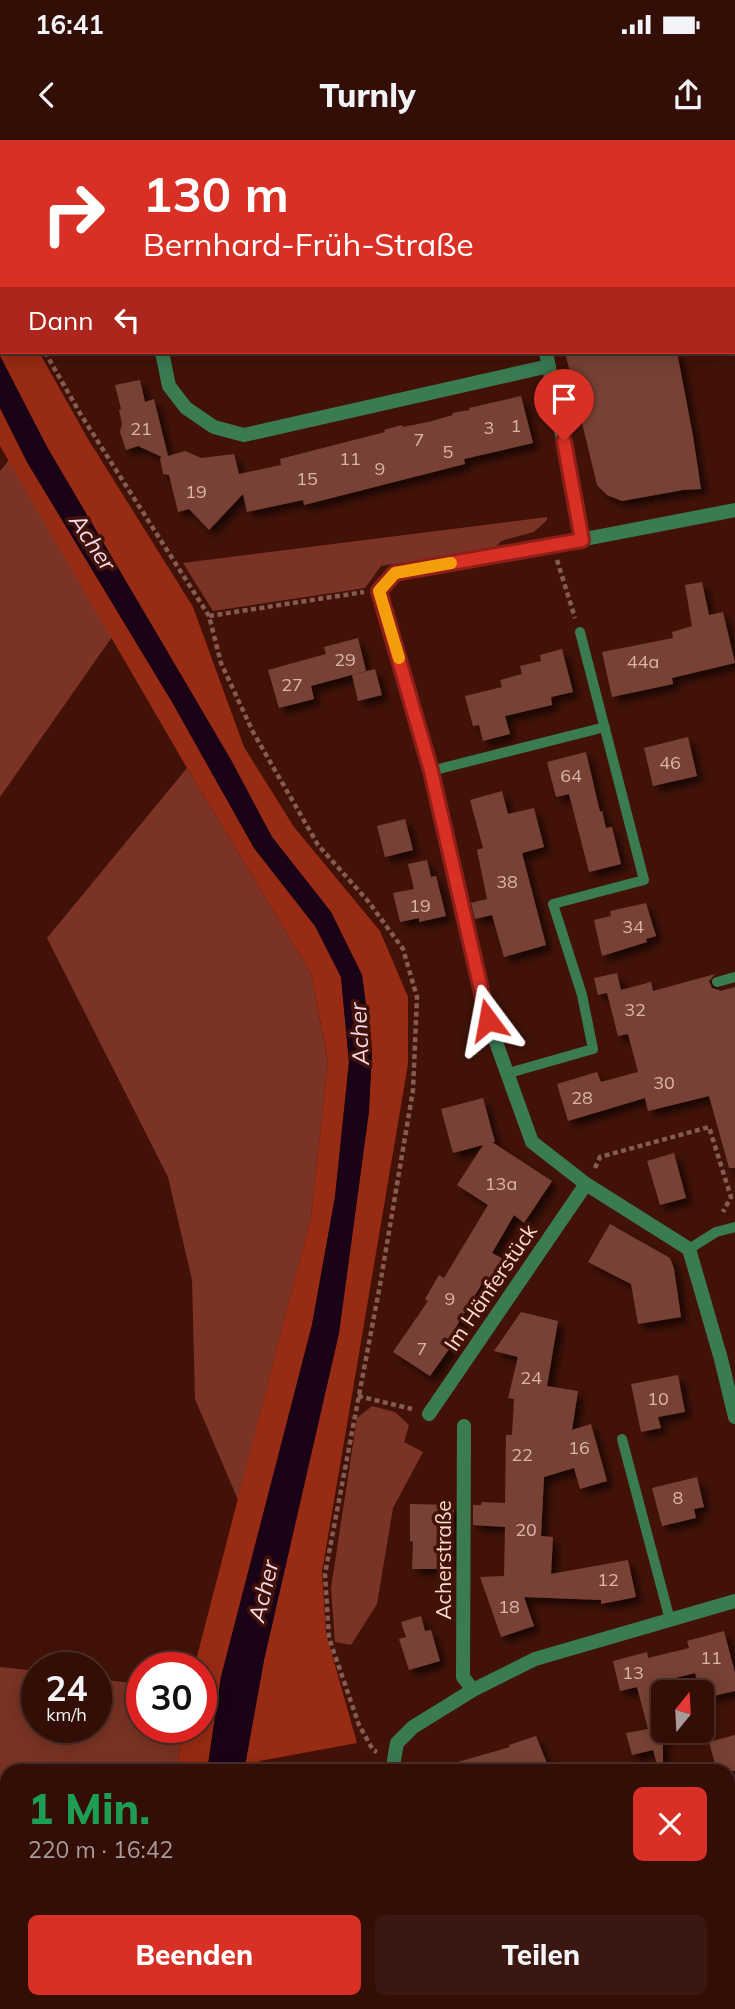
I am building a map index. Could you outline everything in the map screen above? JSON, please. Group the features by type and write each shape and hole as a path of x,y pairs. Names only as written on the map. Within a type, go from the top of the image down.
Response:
{"street":[{"path":"162,354 169,386 186,408 214,427 244,435 548,359 582,540"},
{"path":"735,510 395,573 379,591 431,771 488,1020 532,1142 586,1184 689,1249 735,1418"},
{"name":"Im Hänferstück","path":"429,1413 586,1184"},
{"name":"Acherstraße","path":"464,1426 463,1677 473,1690"},
{"path":"394,1764 397,1742 413,1727 473,1690 535,1659 735,1601"}],"lane":[{"path":"509,1073 593,1049 582,995 552,904 644,880 580,632"},
{"path":"431,771 604,727"},
{"path":"717,982 735,977"},
{"path":"689,1249 716,1232 735,1227"},
{"path":"622,1439 670,1620"}],"path":[{"path":"46,354 81,415 209,616 221,663 253,732 318,845 368,901 403,950 417,998 413,1090 380,1285 325,1574 330,1638 359,1725 373,1750 393,1764"},
{"path":"554,545 558,566 580,632"},
{"path":"209,616 379,591"},
{"path":"586,1184 600,1157 709,1127 731,1197 716,1232"},
{"path":"358,1396 429,1413"}],"shaded area":[{"path":"40,354 88,439 193,607 244,747 294,827 380,931 408,997 408,1064 322,1572 326,1633 357,1743 260,1761 260,1764 245,1764 264,1660 339,1333 369,1111 372,1051 362,975 331,912 272,837 231,760 47,447 0,356"},
{"path":"0,408 27,462 172,702 254,848 315,926 341,977 349,1062 335,1197 312,1325 221,1677 217,1704 217,1652 198,1652 311,1217 328,1061 311,973 187,768 0,446"},
{"path":"9,460 112,637 0,797 0,471"},
{"path":"547,517 534,532 501,541 494,549 381,566 365,588 213,611 183,563"},
{"path":"187,768 311,973 328,1062 311,1217 238,1500 195,1399 192,1280 168,1177 47,938"},
{"path":"372,1406 395,1412 409,1425 404,1442 423,1452 393,1508 377,1604 351,1645 335,1642 331,1588 357,1418"},
{"path":"0,1667 21,1669 21,1743 112,1743 112,1681 126,1682 126,1743 180,1743 177,1764 0,1764"},
{"path":"180,1743 211,1743 208,1764 177,1764"}],"water":[{"name":"Acher","path":"0,356 47,447 231,760 272,837 331,912 362,975 372,1051 369,1111 339,1333 264,1660 245,1764 208,1764 211,1743 217,1743 217,1704 221,1677 312,1325 335,1197 349,1062 341,977 315,926 254,848 172,702 27,462 0,408"}],"building":[{"path":"565,354 677,354 701,489 622,501 607,495 597,485"},
{"path":"140,380 145,402 154,399 168,456 185,451 201,458 234,454 239,474 281,465 280,459 385,432 384,430 402,425 403,427 428,422 470,410 469,408 521,396 533,443 464,459 465,464 304,505 303,500 247,512 243,494 209,530 189,509 178,512 169,475 163,474 162,457 138,446 126,450 120,432 121,409 115,385"},
{"path":"702,582 709,615 723,612 735,663 672,678 673,684 612,697 602,652 673,638 672,632 692,626 685,585"},
{"path":"358,638 366,671 311,686 314,699 279,708 268,670 326,654 324,647"},
{"path":"562,649 573,692 551,697 552,705 505,716 510,734 483,741 479,725 473,726 465,696 502,687 500,680 522,674 520,666 541,661 540,655"},
{"path":"375,669 382,695 358,701 352,675"},
{"path":"688,737 697,776 653,786 644,748"},
{"path":"586,752 600,812 602,811 606,828 612,827 621,864 589,872 569,794 556,797 547,762"},
{"path":"502,791 508,814 534,808 544,847 522,853 546,945 504,957 492,915 475,919 471,903 487,899 477,850 483,848 470,800"},
{"path":"405,819 413,850 385,857 377,826"},
{"path":"427,860 431,877 436,876 446,916 419,922 419,918 400,922 393,893 414,889 408,864"},
{"path":"646,903 656,936 646,939 647,942 602,956 594,920 611,916 610,911"},
{"path":"617,973 621,990 651,982 653,991 715,974 709,981 712,988 720,991 735,987 735,1168 729,1168 709,1096 648,1111 645,1098 568,1121 557,1084 597,1072 601,1082 638,1072 628,1034 618,1036 607,993 598,995 594,978"},
{"path":"483,1098 495,1142 492,1142 552,1181 524,1223 514,1215 492,1253 503,1259 488,1285 483,1282 447,1342 452,1345 430,1376 393,1352 428,1301 425,1299 439,1275 444,1278 488,1205 457,1185 483,1145 453,1153 441,1109"},
{"path":"674,1153 686,1198 660,1205 647,1161"},
{"path":"610,1224 670,1258 681,1317 638,1324 631,1284 588,1262"},
{"path":"521,1312 558,1321 547,1386 578,1391 572,1430 591,1424 607,1481 580,1489 574,1468 544,1477 541,1536 553,1537 551,1574 628,1560 636,1597 601,1604 601,1600 524,1597 534,1626 501,1637 480,1577 504,1576 505,1527 473,1525 473,1505 481,1505 482,1502 505,1503 506,1435 512,1435 514,1399 508,1398 518,1357 494,1351"},
{"path":"678,1375 685,1412 658,1417 661,1428 641,1432 631,1384"},
{"path":"697,1477 704,1507 694,1509 696,1518 662,1526 652,1488"},
{"path":"410,1504 454,1505 454,1523 449,1523 449,1562 439,1562 439,1569 412,1569"},
{"path":"421,1616 425,1631 431,1630 440,1661 409,1670 399,1639 406,1637 401,1622"},
{"path":"724,1631 735,1673 735,1691 714,1696 714,1680 697,1680 695,1673 667,1680 651,1680 651,1743 663,1743 663,1763 657,1764 653,1750 632,1755 626,1733 648,1729 637,1687 620,1691 613,1661 647,1652 648,1658 689,1648 687,1641"},
{"path":"735,1735 735,1764 715,1764 709,1743"},
{"path":"536,1736 547,1764 451,1764 510,1747 509,1745"}],"slow traffic":[{"path":"399,658 379,591 395,573 451,563"}],"route":[{"path":"488,1020 431,771 379,591 395,573 582,540 564,441"}]}
